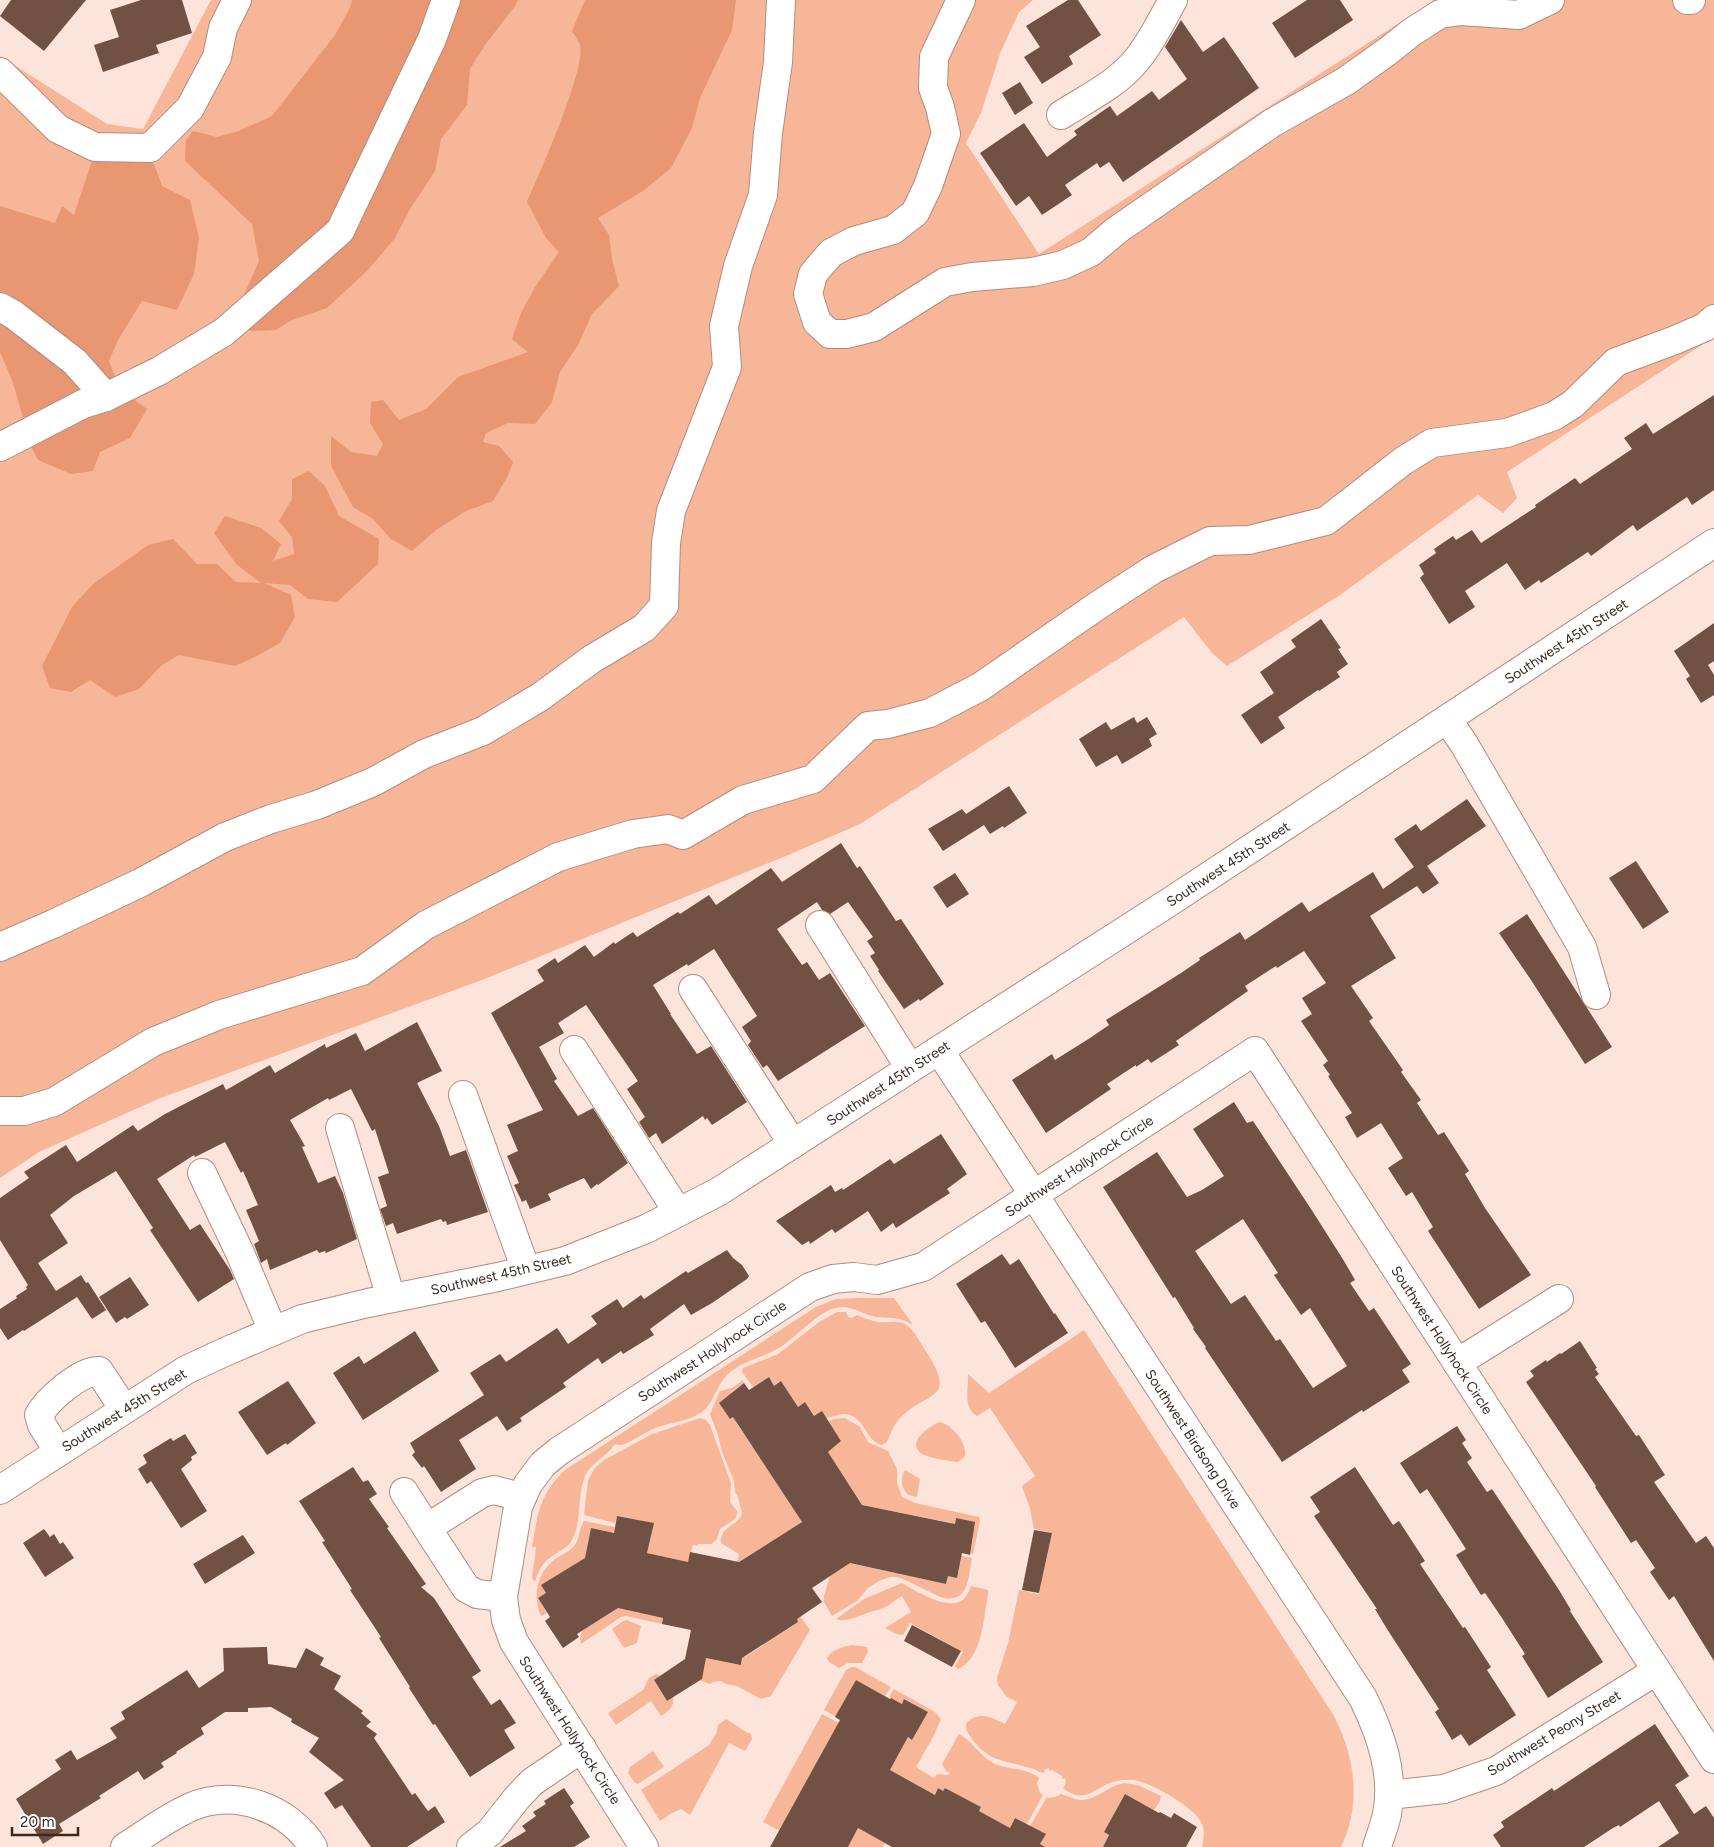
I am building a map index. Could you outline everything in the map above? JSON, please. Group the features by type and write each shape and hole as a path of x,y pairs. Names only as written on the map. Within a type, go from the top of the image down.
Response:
{"street":[{"path":"0,72 58,129 95,148 150,148 190,108 216,57 223,28 237,0"},
{"path":"0,446 83,404 106,397 159,371 224,332 340,231 432,39 446,0"},
{"path":"0,947 140,883 225,837 271,819 317,805 373,782 424,754 483,731 540,697 592,659 644,628 664,606 666,543 671,511 727,367 724,326 738,266 764,195 768,133 778,62 781,0"},
{"path":"961,0 934,57 933,88 940,107 946,134 928,186 915,213 893,230 854,241 831,253 813,274 808,294 817,322 830,334 847,334 874,327 945,282 972,277 1033,272 1063,265 1091,252 1117,230 1272,123 1346,81 1388,52 1412,32 1440,14 1461,11 1519,15 1550,0"},
{"path":"1061,115 1115,80 1133,64 1146,48 1173,0"},
{"path":"0,307 14,315 75,362 106,397"},
{"path":"0,1111 24,1111 54,1102 153,1042 219,1015 362,972 426,925 558,857 632,834 668,829 683,836 743,800 813,779 868,726 888,724 930,713 980,687 1100,604 1162,565 1210,541 1249,540 1326,521 1403,461 1432,443 1507,432 1554,416 1573,404 1616,362 1705,327 1714,318"},
{"name":"Southwest 45th Street","path":"0,1490 186,1370 302,1319 565,1261 646,1229 718,1192 1171,901 1714,543"},
{"path":"1448,719 1582,947 1596,995"},
{"path":"820,925 910,1068"},
{"path":"693,989 793,1144"},
{"path":"574,1050 678,1212"},
{"name":"Southwest Birdsong Drive","path":"939,1050 1363,1698 1378,1728 1386,1759 1390,1795 1387,1814 1377,1847"},
{"name":"Southwest Hollyhock Circle","path":"644,1847 514,1642 506,1620 503,1597 514,1525 521,1498 528,1484 543,1464 559,1451 810,1288 833,1279 854,1277 877,1280 923,1267 1255,1051 1714,1759"},
{"path":"463,1095 526,1270"},
{"path":"340,1128 391,1298"},
{"path":"202,1173 274,1331"},
{"path":"1457,1363 1559,1298"},
{"path":"58,1451 42,1425 39,1415 44,1406 78,1378 92,1371 99,1371 124,1409"},
{"path":"428,1528 482,1493 494,1490 521,1498"},
{"path":"404,1492 466,1588 477,1594 503,1597"},
{"name":"Southwest Peony Street","path":"1390,1795 1444,1789 1496,1771 1656,1671"},
{"path":"471,1847 490,1832 532,1782 582,1748"},
{"path":"125,1847 172,1816 193,1806 215,1800 238,1800 260,1805 280,1814 298,1828 314,1847"}],"shaded area":[{"path":"211,0 1033,0 1019,12 1001,51 981,113 966,143 1039,254 1435,0 1714,0 1714,337 1507,472 1517,498 1503,513 1478,495 1340,595 1227,666 1212,653 1184,617 860,824 482,980 158,1099 39,1152 0,1178 0,56 107,124 143,129"},
{"path":"352,0 518,0 470,69 467,105 441,139 435,171 410,209 395,238 368,270 327,308 290,321 276,330 251,331 237,321 243,297 259,261 252,224 185,161 186,140 193,131 217,137 239,131 272,116 335,35 350,8"},
{"path":"585,0 736,0 732,30 700,98 692,128 671,168 643,191 598,218 609,235 612,259 619,286 592,314 578,345 560,372 552,402 535,424 508,423 486,433 483,442 499,446 513,462 508,476 493,501 466,511 436,530 412,551 391,539 373,519 353,507 331,466 331,436 351,452 377,456 383,444 370,423 371,402 383,400 399,420 426,409 458,377 528,352 512,339 521,313 535,287 559,252 546,238 527,202 551,147 576,76 580,58 580,45 572,31"},
{"path":"129,147 154,164 162,186 190,200 199,238 194,274 177,310 142,301 118,340 109,361 120,390 147,409 130,438 100,452 93,471 71,474 38,460 32,448 12,380 0,352 0,206 55,223 62,206 74,215 92,161"},
{"path":"309,471 325,486 339,516 379,539 378,564 337,602 308,599 290,585 264,583 291,595 295,617 280,643 257,656 235,666 179,655 162,665 139,689 115,697 90,680 71,692 50,688 42,666 72,607 93,584 148,545 173,539 197,564 217,564 236,582 261,583 236,564 214,533 225,516 261,528 281,544 273,561 294,554 292,537 279,521 292,499 292,479"},
{"path":"894,1298 913,1325 899,1319 876,1317 844,1307 827,1311 777,1349 733,1370 723,1379 709,1404 702,1412 691,1418 655,1428 624,1444 614,1445 586,1473 582,1487 577,1525 572,1540 566,1547 545,1562 535,1582 532,1578 536,1547 532,1547 538,1514 545,1496 556,1479 565,1470 816,1307 836,1299"},
{"path":"837,1312 846,1312 848,1317 852,1318 857,1315 879,1322 897,1322 907,1325 914,1332 936,1368 940,1380 939,1388 935,1393 910,1409 900,1418 887,1442 882,1445 872,1439 859,1422 850,1415 841,1414 826,1418 814,1416 805,1402 798,1407 781,1381 774,1386 769,1377 753,1387 742,1372 743,1368 778,1354 819,1322"},
{"path":"1084,1330 1334,1716 1347,1748 1351,1764 1354,1797 1348,1831 1341,1847 1202,1847 1204,1830 1198,1818 1182,1803 1149,1785 1139,1781 1125,1780 1108,1784 1085,1795 1075,1795 1063,1788 1066,1783 1065,1778 1062,1779 1062,1776 1052,1770 1049,1771 1049,1768 1044,1770 1045,1773 1043,1773 998,1760 985,1753 968,1733 967,1722 981,1716 991,1717 1005,1724 1017,1702 1006,1696 998,1685 997,1678 1008,1643 1019,1590 1039,1594 1052,1533 1034,1529 1030,1508 1022,1487 1035,1476 990,1408 977,1416 969,1408 967,1397 968,1374 989,1393"},
{"path":"743,1380 744,1383 719,1403 730,1419 736,1414 736,1422 802,1522 737,1562 739,1554 721,1543 721,1537 740,1518 742,1513 735,1492 734,1481 722,1452 710,1414 720,1391 732,1388"},
{"path":"700,1418 706,1420 710,1425 731,1483 730,1502 738,1512 735,1519 720,1529 717,1539 712,1544 693,1545 688,1562 647,1553 653,1523 617,1516 615,1523 584,1515 588,1480 595,1468 604,1460 652,1434"},
{"path":"845,1418 860,1427 868,1442 888,1451 897,1469 897,1483 902,1497 915,1503 979,1517 980,1521 973,1554 970,1553 973,1539 956,1518 954,1529 952,1523 862,1505 828,1452 841,1441 828,1421"},
{"path":"939,1422 949,1426 964,1445 965,1456 958,1462 929,1457 917,1449 917,1440 920,1435"},
{"path":"905,1470 920,1479 917,1497 908,1495 904,1489 902,1480"},
{"path":"584,1521 615,1527 613,1533 591,1528 585,1558 542,1585 546,1593 538,1598 547,1613 541,1616 537,1601 540,1578 549,1564 574,1546"},
{"path":"957,1555 972,1558 968,1582 962,1594 957,1597 940,1597 903,1579 890,1577 868,1588 857,1601 832,1616 824,1602 830,1576 850,1563 946,1584 948,1576 957,1577 961,1559"},
{"path":"902,1583 932,1599 948,1603 956,1603 963,1600 971,1586 988,1590 980,1637 973,1656 966,1664 958,1669 955,1666 963,1652 910,1623 903,1635 896,1634 885,1628 911,1612 902,1596 880,1609 850,1619 836,1619 864,1599"},
{"path":"618,1608 663,1618 662,1624 626,1616 621,1617 581,1644 582,1631"},
{"path":"798,1613 810,1630 771,1696 761,1699 737,1686 721,1681 710,1684 699,1680 703,1673 709,1643 741,1665 743,1656 745,1657 798,1622 795,1616"},
{"path":"627,1620 641,1626 637,1643 624,1648 612,1629"},
{"path":"852,1645 867,1647 868,1652 862,1663 848,1663 839,1668 829,1662 827,1658 832,1652"},
{"path":"855,1667 891,1687 885,1696 856,1680 836,1717 824,1710 846,1670"},
{"path":"656,1674 661,1676 654,1681 667,1701 673,1697 673,1703 670,1708 661,1716 651,1701 616,1725 608,1713 643,1690 649,1678"},
{"path":"894,1689 935,1712 941,1719 916,1767 934,1778 937,1774 948,1775 950,1773 946,1771 942,1764 959,1734 995,1764 1029,1772 1039,1778 1037,1783 1040,1793 1043,1795 1027,1824 1015,1818 1010,1828 979,1811 981,1807 945,1788 943,1791 938,1788 935,1795 890,1770 908,1737 912,1739 928,1712 905,1699 902,1704 889,1697"},
{"path":"822,1714 839,1723 780,1831 763,1822"},
{"path":"726,1719 751,1734 752,1739 745,1751 729,1743 690,1815 681,1809 660,1821 641,1790 709,1745 716,1734 718,1725"},
{"path":"653,1751 664,1767 638,1784 635,1783 628,1773 630,1767"},
{"path":"1125,1783 1138,1785 1161,1796 1154,1810 1125,1794 1104,1832 1109,1835 1103,1847 1045,1847 1040,1844 1045,1834 1030,1826 1047,1797 1059,1796 1060,1794 1086,1800"},
{"path":"858,1828 885,1843 883,1847 848,1847"}],"building":[{"path":"11,0 86,0 44,51 0,16"},
{"path":"141,0 182,0 192,33 156,45 159,53 103,72 94,45 119,37 110,10"},
{"path":"1068,0 1078,0 1101,35 1069,56 1073,64 1042,84 1024,57 1040,47 1026,26"},
{"path":"1307,0 1340,0 1353,20 1295,58 1272,23"},
{"path":"1181,20 1203,52 1224,37 1259,88 1123,182 1109,162 1100,168 1097,163 1065,185 1072,195 1042,215 1029,196 1016,206 980,153 1024,123 1047,157 1077,135 1074,131 1110,106 1117,116 1152,91 1159,100 1187,79 1165,47"},
{"path":"1020,82 1033,103 1015,115 1002,93"},
{"path":"1714,395 1714,490 1692,505 1687,497 1637,531 1633,525 1591,556 1588,552 1541,583 1539,580 1525,590 1507,563 1465,591 1475,607 1449,624 1420,578 1424,574 1419,565 1436,553 1434,549 1453,536 1456,540 1472,530 1481,543 1536,507 1535,505 1575,478 1580,484 1632,449 1624,438 1646,423 1653,434"},
{"path":"1321,619 1341,648 1338,649 1348,664 1337,672 1340,677 1278,717 1285,728 1261,744 1241,715 1274,693 1260,672 1296,647 1291,640"},
{"path":"1714,623 1714,661 1708,665 1714,675 1714,695 1701,703 1686,679 1690,676 1674,651"},
{"path":"1134,717 1137,723 1147,717 1157,734 1149,739 1152,746 1122,764 1117,755 1096,767 1079,739 1106,722 1111,730"},
{"path":"1009,786 1027,813 1004,828 1003,826 990,834 984,825 943,851 928,829 962,809 966,814"},
{"path":"1467,799 1486,826 1427,866 1439,883 1423,894 1417,886 1370,916 1396,958 1351,986 1373,1018 1369,1021 1421,1100 1417,1103 1438,1135 1444,1132 1469,1171 1465,1174 1485,1208 1531,1275 1479,1309 1428,1231 1433,1227 1412,1192 1406,1196 1388,1168 1403,1158 1381,1123 1357,1138 1345,1117 1352,1113 1323,1065 1328,1061 1301,1021 1312,1014 1302,998 1326,983 1304,951 1245,986 1248,991 1176,1041 1179,1045 1151,1063 1148,1059 1136,1067 1136,1065 1107,1084 1111,1089 1046,1133 1012,1080 1052,1054 1055,1060 1090,1038 1109,1025 1106,1020 1181,973 1200,960 1199,958 1240,932 1245,940 1302,902 1309,912 1373,872 1383,889 1414,867 1394,839 1416,824 1421,831"},
{"path":"841,843 857,868 860,866 896,921 901,919 944,984 920,1001 919,999 904,1009 870,956 875,953 867,941 873,937 848,902 830,914 822,910 817,902 777,929 802,965 807,962 819,980 830,973 865,1026 778,1081 767,1065 763,1068 748,1045 751,1041 742,1027 757,1016 714,949 688,966 687,964 653,985 697,1054 711,1046 747,1102 712,1125 703,1116 662,1144 656,1133 649,1138 639,1122 645,1117 627,1089 638,1081 586,1005 558,1023 564,1033 539,1047 557,1079 554,1081 578,1116 593,1108 628,1163 591,1189 584,1178 548,1194 551,1200 530,1209 526,1200 522,1202 514,1185 519,1183 507,1156 518,1151 507,1125 543,1110 491,1013 544,981 537,970 555,958 558,963 585,945 594,957 614,942 615,944 633,932 637,937 678,912 680,914 709,895 716,905 771,868 782,882"},
{"path":"1636,861 1669,912 1643,929 1609,878"},
{"path":"955,873 969,894 947,908 933,887"},
{"path":"1527,914 1612,1047 1585,1064 1499,933"},
{"path":"417,1022 442,1071 417,1083 439,1126 450,1156 466,1150 488,1212 447,1225 446,1221 443,1222 441,1219 397,1234 393,1223 386,1226 380,1209 387,1206 378,1177 389,1173 375,1129 372,1131 351,1089 329,1100 328,1098 290,1120 305,1146 302,1147 318,1183 335,1176 343,1193 357,1239 326,1253 325,1251 319,1253 317,1250 270,1270 267,1259 261,1263 254,1244 259,1241 246,1210 258,1205 243,1171 241,1173 225,1142 195,1157 194,1155 157,1179 190,1230 200,1224 234,1279 198,1302 150,1230 153,1228 116,1171 74,1196 50,1215 68,1243 38,1263 56,1291 81,1275 86,1283 88,1282 106,1310 92,1319 77,1297 8,1340 0,1328 0,1309 17,1298 16,1296 27,1289 28,1285 0,1240 0,1198 29,1178 24,1172 66,1145 77,1162 133,1125 138,1131 165,1114 223,1084 226,1090 270,1065 275,1073 325,1044 326,1048 356,1033 365,1051"},
{"path":"1234,1102 1247,1123 1253,1121 1344,1261 1355,1280 1350,1283 1369,1311 1374,1308 1411,1364 1402,1370 1410,1382 1363,1412 1362,1410 1282,1462 1205,1348 1175,1297 1173,1298 1103,1187 1157,1152 1187,1197 1224,1176 1193,1129","holes":["1243,1219 1278,1273 1274,1275 1301,1315 1310,1308 1347,1366 1313,1388 1280,1339 1276,1341 1245,1295 1231,1304 1195,1251"]},
{"path":"941,1134 967,1174 947,1189 950,1193 896,1228 893,1223 881,1232 868,1211 835,1233 832,1229 810,1244 809,1241 802,1245 776,1221 831,1185 835,1192 842,1188 843,1190 890,1159 894,1164"},
{"path":"727,1250 742,1265 749,1276 747,1279 691,1315 684,1304 650,1329 654,1335 623,1354 621,1351 602,1364 598,1358 563,1383 566,1387 520,1418 522,1421 507,1431 497,1416 459,1440 476,1469 441,1492 424,1466 422,1468 412,1455 415,1452 410,1443 484,1395 470,1373 500,1354 506,1362 557,1328 568,1344 597,1324 591,1316 617,1299 623,1308 641,1295 644,1299 686,1271 688,1273"},
{"path":"1002,1254 1010,1265 1019,1259 1068,1333 1015,1368 985,1321 981,1323 956,1284"},
{"path":"130,1277 149,1305 127,1319 125,1317 116,1323 99,1297"},
{"path":"415,1331 439,1371 363,1420 333,1373 359,1356 364,1364"},
{"path":"1580,1341 1597,1368 1595,1369 1599,1374 1595,1377 1636,1436 1639,1435 1665,1475 1654,1482 1696,1543 1706,1536 1714,1548 1714,1661 1674,1596 1669,1600 1650,1572 1655,1568 1636,1540 1631,1543 1596,1486 1526,1382 1534,1376 1530,1371"},
{"path":"769,1377 774,1386 781,1381 798,1407 805,1402 814,1416 822,1411 841,1441 828,1452 862,1505 955,1524 956,1518 975,1522 970,1555 962,1553 957,1578 948,1576 946,1584 850,1563 812,1588 822,1602 797,1619 798,1622 742,1658 741,1665 706,1658 702,1679 667,1701 654,1680 685,1659 691,1630 662,1624 663,1618 618,1608 577,1634 579,1637 563,1648 545,1621 550,1617 538,1598 546,1593 541,1585 585,1558 591,1528 614,1533 617,1516 654,1523 647,1553 688,1562 690,1552 739,1562 802,1522 733,1417 730,1419 719,1403 744,1383 749,1390"},
{"path":"288,1381 316,1423 287,1445 286,1443 267,1455 238,1412"},
{"path":"1457,1426 1466,1440 1462,1443 1472,1458 1467,1462 1487,1492 1492,1489 1559,1590 1570,1611 1603,1662 1548,1698 1522,1656 1525,1654 1502,1618 1485,1593 1481,1595 1456,1555 1466,1549 1427,1489 1420,1494 1400,1463"},
{"path":"185,1434 197,1453 181,1469 207,1511 181,1528 151,1481 147,1484 138,1469 147,1463 143,1455 171,1438 173,1441"},
{"path":"353,1467 363,1482 368,1480 377,1494 369,1499 426,1584 421,1587 434,1598 481,1671 472,1677 491,1705 500,1699 516,1723 504,1730 515,1748 470,1777 409,1688 379,1638 381,1637 350,1590 352,1589 322,1542 325,1541 299,1501"},
{"path":"1355,1467 1393,1525 1399,1521 1425,1561 1420,1564 1491,1667 1487,1670 1516,1715 1469,1746 1461,1734 1452,1740 1435,1712 1439,1709 1387,1629 1375,1609 1377,1609 1314,1516 1320,1512 1310,1497"},
{"path":"44,1529 50,1537 54,1534 60,1544 63,1542 74,1558 45,1577 23,1543"},
{"path":"1034,1530 1052,1533 1039,1593 1022,1590"},
{"path":"243,1535 255,1553 205,1584 193,1564"},
{"path":"912,1625 961,1651 952,1667 904,1641"},
{"path":"267,1647 268,1664 296,1668 306,1648 324,1658 320,1665 341,1676 334,1689 363,1711 361,1713 371,1722 366,1726 377,1734 374,1738 412,1795 415,1793 428,1811 435,1806 445,1822 407,1847 371,1847 342,1805 335,1809 324,1793 344,1780 309,1752 319,1738 291,1722 292,1719 271,1707 248,1708 248,1712 225,1712 201,1728 204,1734 161,1763 164,1767 144,1780 138,1771 99,1796 101,1798 59,1824 63,1831 43,1844 16,1799 61,1769 55,1760 71,1750 77,1760 117,1738 110,1728 125,1719 121,1712 187,1670 199,1688 224,1671 223,1648"},
{"path":"856,1680 890,1699 902,1704 904,1699 928,1712 912,1740 908,1737 890,1770 935,1795 938,1788 943,1791 945,1788 981,1807 979,1811 1010,1828 1015,1818 1046,1834 1040,1844 1045,1847 892,1847 858,1828 848,1847 770,1847 840,1720 835,1717"},
{"path":"1655,1724 1689,1776 1675,1785 1694,1814 1706,1806 1714,1818 1714,1847 1658,1847 1679,1833 1659,1801 1620,1827 1619,1825 1613,1828 1584,1847 1501,1847 1493,1835 1504,1827 1501,1822 1552,1788 1554,1791"},
{"path":"564,1788 574,1803 570,1806 590,1837 574,1847 500,1847 526,1831 522,1826 536,1816 533,1812 546,1804 544,1801"},
{"path":"1125,1794 1171,1818 1174,1813 1197,1827 1186,1847 1103,1847 1109,1835 1104,1832"}]}
